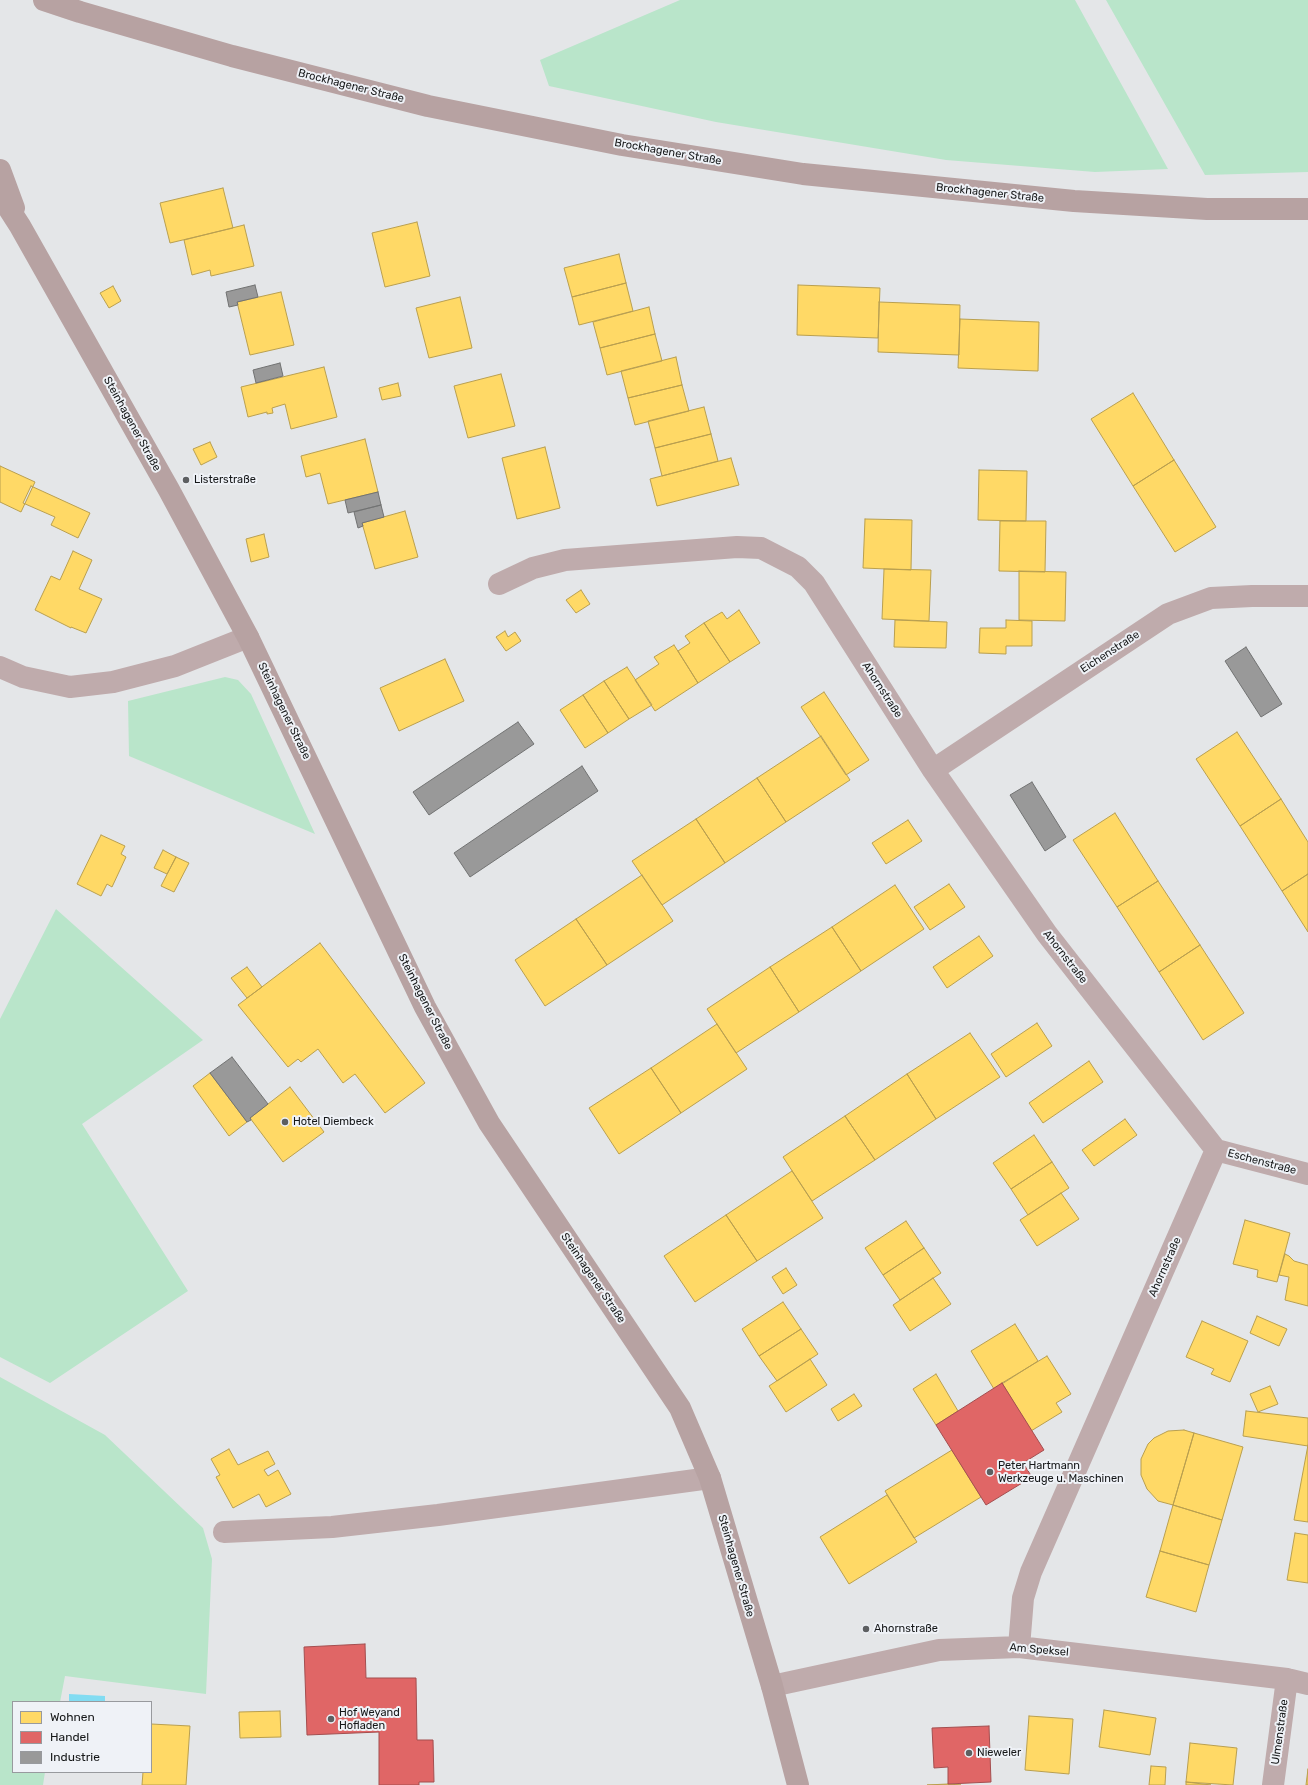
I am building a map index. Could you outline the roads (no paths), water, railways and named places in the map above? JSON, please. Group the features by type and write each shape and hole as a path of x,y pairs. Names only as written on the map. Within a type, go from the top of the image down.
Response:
{"main road":[{"name":"Brockhagener Straße","path":"44,0 80,12 232,56 428,106 638,147 803,174 1066,200 1207,209 1308,209"},
{"name":"Steinhagener Straße","path":"0,170 20,226"},
{"name":"Steinhagener Straße","path":"0,195 20,226 169,490 248,637 433,1020 489,1123 680,1408 710,1478 772,1686 798,1785"}],"street":[{"name":"Ahornstraße","path":"499,584 533,568 565,560 737,547 761,548 798,567 814,583 933,770 1047,934 1216,1150 1031,1572 1023,1598 1019,1646"},
{"name":"Eichenstraße","path":"933,770 1168,614 1210,598 1308,596"},
{"path":"0,667 23,677 70,687 113,682 175,666 248,637"},
{"name":"Eschenstraße","path":"1216,1150 1308,1174"},
{"path":"224,1532 332,1527 408,1519 710,1478"},
{"name":"Am Speksel","path":"772,1686 939,1650 1019,1646 1287,1679 1308,1684"},
{"name":"Ulmenstraße","path":"1273,1785 1287,1679"}],"water":[{"path":"69,1694 105,1696 105,1701 69,1701"}],"place":[{"name":"Listerstraße","path":"186,480"},
{"name":"Hotel Diembeck","path":"285,1122"},
{"name":"Peter Hartmann Werkzeuge u. Maschinen","path":"990,1472"},
{"name":"Ahornstraße","path":"866,1629"},
{"name":"Hof Weyand Hofladen","path":"331,1719"},
{"name":"Nieweler","path":"969,1753"}]}
